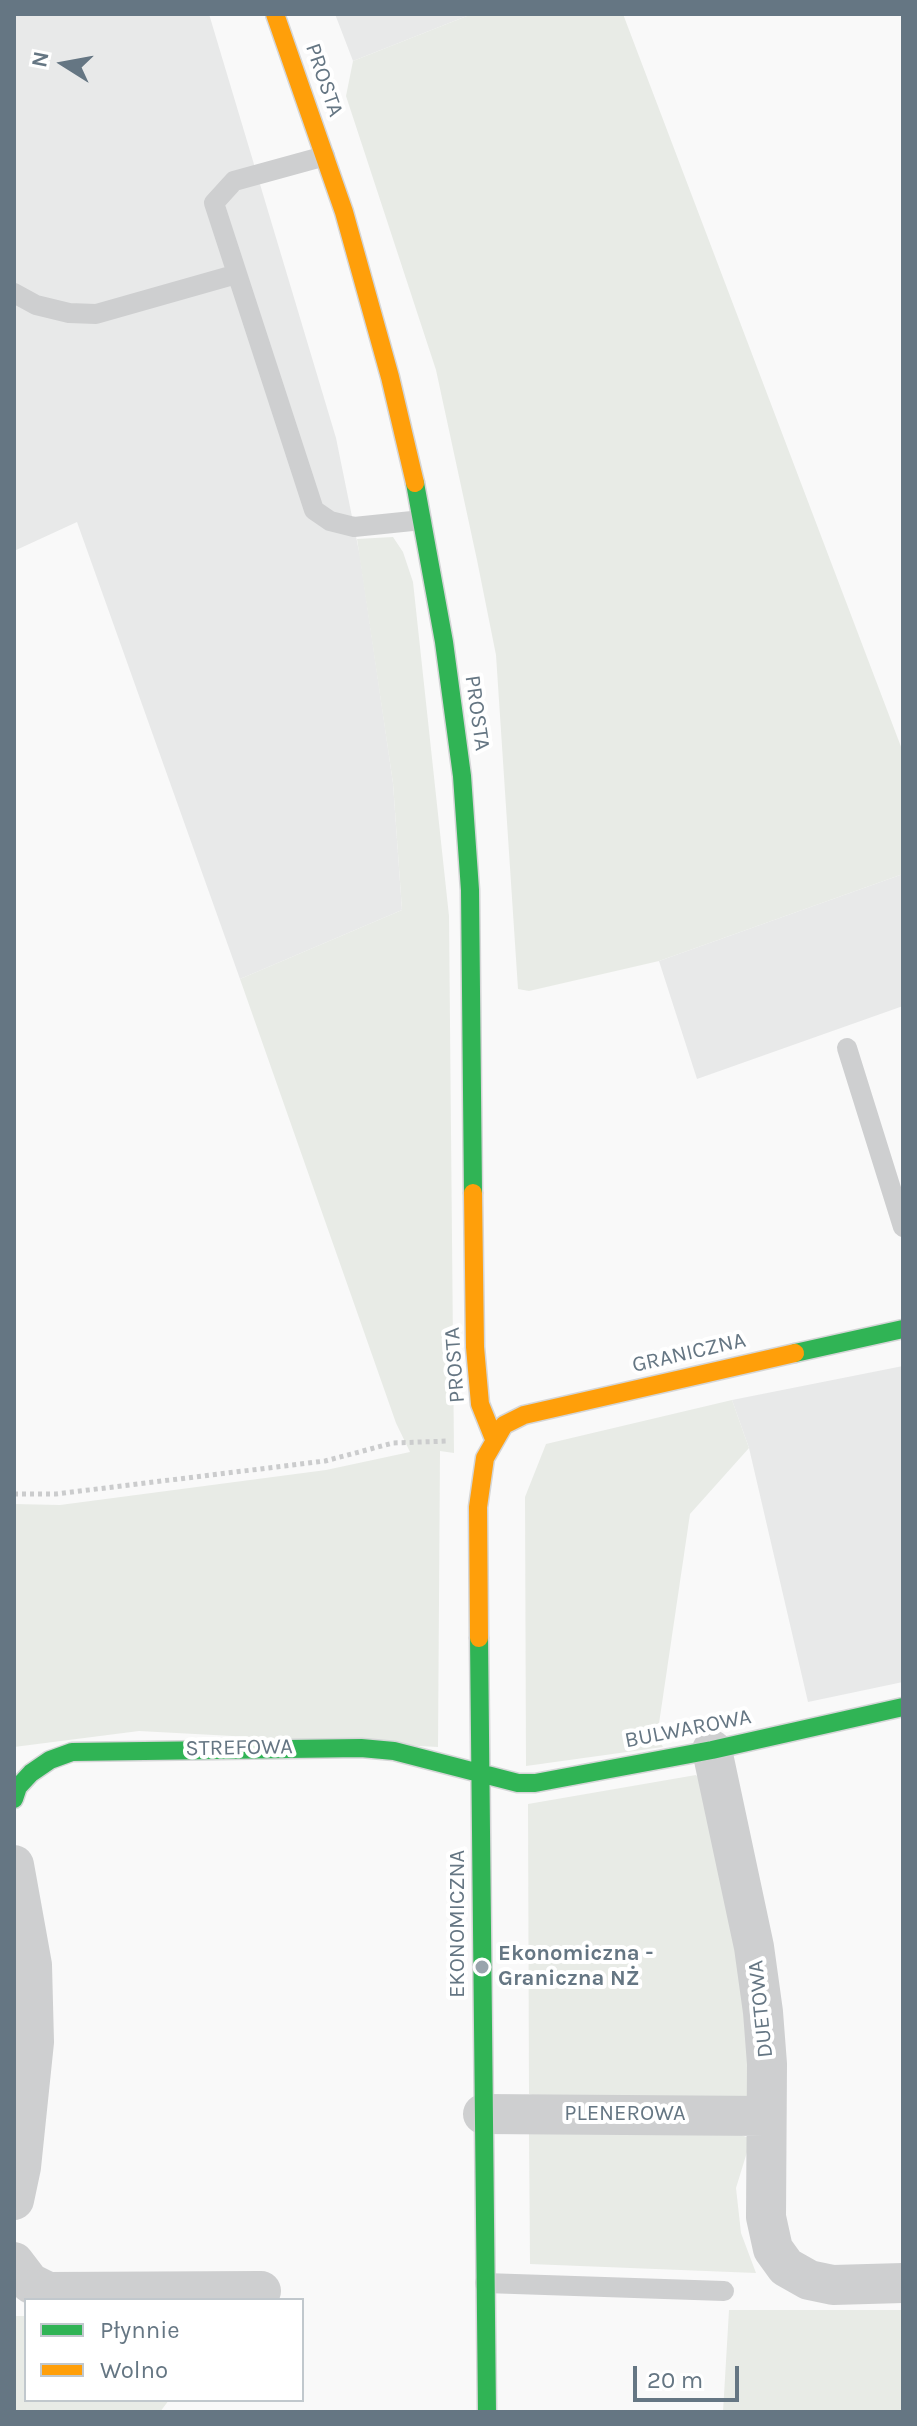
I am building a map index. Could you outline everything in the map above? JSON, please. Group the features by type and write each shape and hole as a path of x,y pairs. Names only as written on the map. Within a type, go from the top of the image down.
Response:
{"street":[{"name":"PROSTA","path":"275,14 325,156 390,377 422,520 444,642 463,790 470,890 475,1347 480,1404 494,1439"},
{"name":"GRANICZNA","path":"494,1439 504,1425 524,1415 903,1329"},
{"name":"EKONOMICZNA","path":"487,2412 478,1507 485,1458 494,1439"},
{"name":"BULWAROWA","path":"481,1773 518,1783 535,1783 712,1750 903,1707"},
{"name":"STREFOWA","path":"14,1799 18,1787 50,1760 72,1752 105,1750 361,1748 394,1751 481,1773"},
{"name":"DUETOWA","path":"712,1750 754,1947 767,2064 766,2217 773,2249 786,2267 809,2280 833,2285 903,2283"},
{"path":"14,1865 32,1965 34,2042 21,2167 14,2200"},
{"name":"PLENEROWA","path":"483,2114 766,2116"},
{"path":"14,2262 30,2283 48,2292 261,2291"}],"lane":[{"path":"325,156 234,181 214,203 314,510 330,521 354,527 422,520"},
{"path":"14,293 36,305 69,313 96,314 237,274"},
{"path":"847,1048 903,1227"},
{"path":"485,2283 724,2291"}],"path":[{"path":"14,1494 56,1494 325,1461 393,1443 494,1439"}],"shaded area":[{"path":"14,14 209,14 336,438 360,556 393,783 402,910 240,979 77,522 14,551"},
{"path":"335,14 472,14 353,61"},
{"path":"472,14 623,14 903,752 903,874 659,961 529,991 518,989 496,655 477,560 436,370 346,96 353,61"},
{"path":"393,537 403,552 413,582 449,916 454,1453 440,1451 438,1747 139,1731 14,1747 14,1504 60,1505 326,1470 410,1452 396,1423 240,979 402,910 393,783 357,539"},
{"path":"903,874 903,1006 697,1079 659,961"},
{"path":"903,1366 903,1682 808,1702 749,1448 732,1400"},
{"path":"732,1400 749,1448 690,1514 657,1737 663,1747 526,1766 525,1497 546,1444"},
{"path":"696,1775 704,1785 732,1901 755,2102 549,2100 529,2094 528,1804"},
{"path":"720,2126 751,2139 736,2188 741,2233 756,2273 530,2264 529,2134"},
{"path":"729,2310 903,2310 903,2412 723,2412"},
{"path":"14,2316 24,2316 24,2402 168,2402 160,2412 14,2412"}],"traffic: fast":[{"path":"415,483 444,642 462,776 470,890 473,1193"},
{"path":"795,1353 903,1329"},
{"path":"479,1638 487,2412"},
{"path":"14,1799 18,1787 31,1773 50,1760 72,1752 361,1748 394,1751 518,1783 535,1783 712,1750 903,1707"}],"traffic: slow":[{"path":"275,14 344,212 390,377 415,483"},
{"path":"473,1193 475,1347 480,1404 494,1439"},
{"path":"479,1638 478,1507 485,1458 504,1425 524,1415 795,1353"}],"place":[{"name":"Ekonomiczna - Graniczna NŻ","path":"482,1967"}]}
